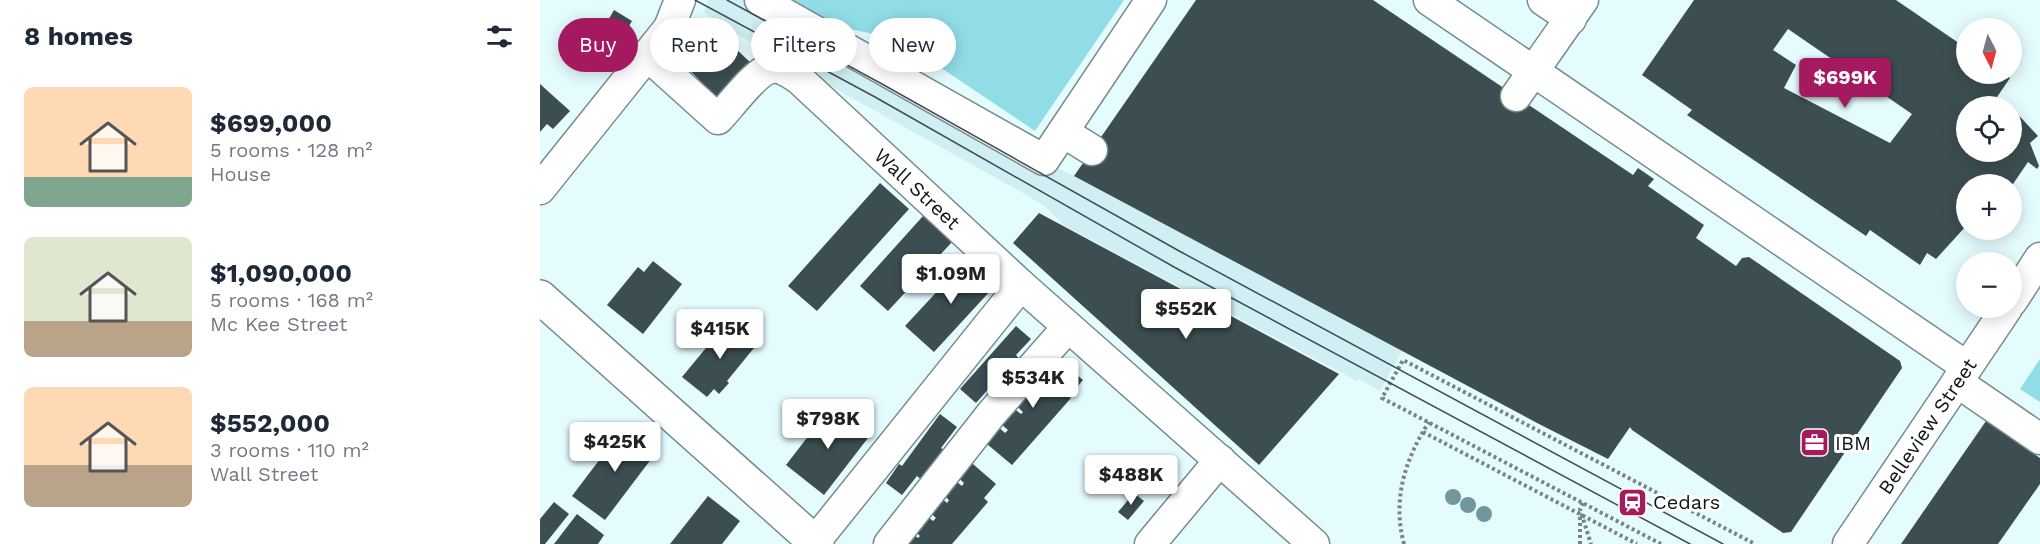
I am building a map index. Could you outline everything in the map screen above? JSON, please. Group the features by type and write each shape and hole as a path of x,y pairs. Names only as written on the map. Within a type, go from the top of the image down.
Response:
{"main road":[{"path":"540,297 815,543"}],"street":[{"path":"540,189 669,28 680,0"},
{"path":"760,0 1044,160 1151,0"},
{"path":"1429,0 1962,375 2040,439"},
{"path":"1516,96 1577,9 1544,0"},
{"name":"Wall Street","path":"647,55 718,119 758,75 772,68 783,70 798,78 844,118 1021,285 1314,544"},
{"path":"1063,132 1092,150"},
{"path":"2022,285 2040,258"},
{"path":"815,543 1021,285"},
{"name":"Belleview Street","path":"1848,544 2000,318"},
{"path":"889,544 992,413 1068,327"},
{"path":"1150,544 1220,460"}],"path":[{"path":"1661,544 1383,398 1403,360 1755,544"},
{"path":"1404,544 1400,531 1399,496 1409,457 1429,422"},
{"path":"1423,432 1637,544"},
{"path":"1580,544 1581,513 1584,503"},
{"path":"1581,513 1592,544"}],"shaded area":[{"path":"708,0 750,0 782,18 751,18 751,42 739,35 739,18 712,18 704,12"},
{"path":"791,0 1124,0 1035,131 947,72 956,72 956,18 869,18 869,33 857,31 857,18 824,18"},
{"path":"857,59 869,66 869,72 879,72 991,134 1402,351 1380,391 1359,379 1357,381 1063,225 1045,206 805,72 857,72"},
{"path":"2040,359 2040,402 2020,389"}],"building":[{"path":"1196,0 1373,0 1633,175 1638,168 1654,179 1648,186 1704,225 1696,238 1736,266 1742,258 1749,257 1900,361 1902,368 1791,532 1783,533 1630,427 1608,459 1074,176"},
{"path":"1694,0 1896,0 1956,41 1956,84 2006,84 1998,96 1956,96 1956,162 2022,162 2022,119 2038,136 2030,143 2039,166 2037,169 2028,162 2020,174 1956,174 1956,237 1936,259 1927,253 1920,265 1870,230 1866,236 1687,115 1692,110 1642,75","holes":["1788,29 1912,114 1890,143 1784,88 1796,65 1773,50"]},
{"path":"614,10 627,18 609,18"},
{"path":"739,52 751,63 751,67 720,100 691,72 739,72"},
{"path":"540,84 570,111 553,129 547,124 540,132"},
{"path":"880,183 909,209 817,311 788,286"},
{"path":"1039,213 1339,374 1259,465 1013,243"},
{"path":"923,216 952,242 888,311 860,286"},
{"path":"970,256 990,275 984,282 992,289 934,352 905,326"},
{"path":"653,261 682,284 643,334 607,305 638,267 644,272"},
{"path":"729,320 758,343 719,394 714,389 707,397 682,377"},
{"path":"1016,326 1031,339 1016,355 1020,360 995,388 992,385 976,403 960,389"},
{"path":"1052,354 1083,380 1069,397 1071,398 1012,465 981,439 994,423 1005,433 1008,430 995,419 1008,404 1021,414 1023,412 1011,401"},
{"path":"833,404 871,434 824,495 786,465"},
{"path":"940,414 957,427 941,448 945,451 923,481 917,476 902,495 886,483 899,464 902,466"},
{"path":"1986,421 2040,458 2040,484 1998,544 1901,544"},
{"path":"625,426 658,450 605,520 572,496"},
{"path":"966,458 996,484 984,498 988,502 952,544 896,544 908,530 918,538 920,536 909,526 922,512 933,521 936,518 925,508 937,494 947,503 949,500 939,491 951,477 962,486 964,483 953,473"},
{"path":"1134,493 1144,501 1128,520 1118,512"},
{"path":"708,496 740,521 722,544 670,544"},
{"path":"554,502 569,514 545,544 540,544 540,519"},
{"path":"577,514 604,535 598,544 554,544"}],"tram line":[{"path":"695,0 875,97 1174,267 1690,544"},
{"path":"727,0 1181,252 1723,544"}],"place":[{"name":"IBM","path":"1814,443"},
{"name":"Cedars","path":"1632,502"}]}
